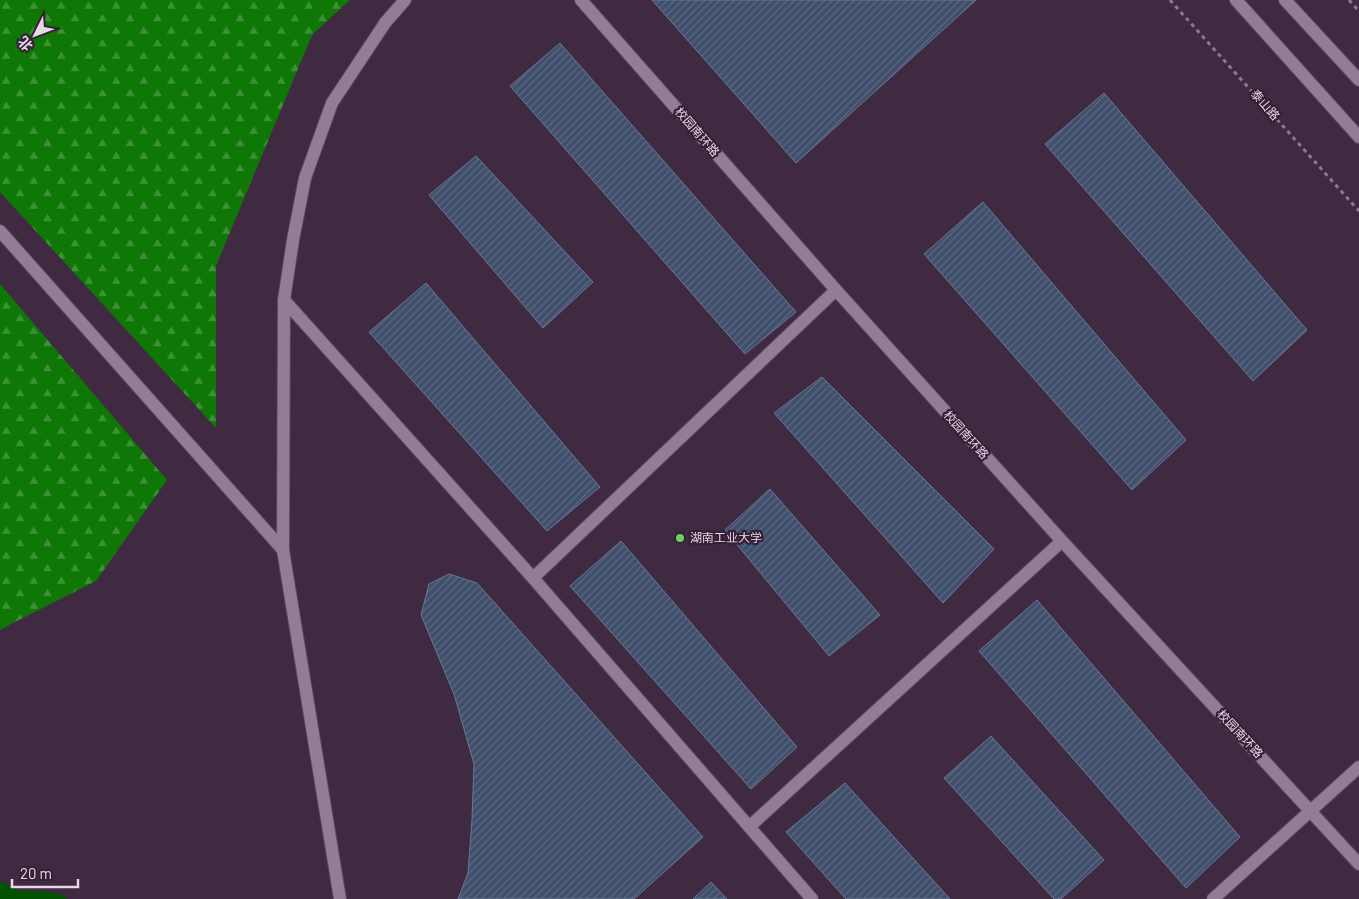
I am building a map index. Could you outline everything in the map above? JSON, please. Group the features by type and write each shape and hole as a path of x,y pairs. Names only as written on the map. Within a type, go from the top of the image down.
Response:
{"street":[{"path":"340,899 283,550 284,300 305,178 332,103 385,23 405,0"},
{"name":"校园南环路","path":"581,0 836,290 1062,541 1359,864"},
{"path":"1236,0 1359,137"},
{"path":"1286,0 1359,80"},
{"path":"0,231 283,550"},
{"path":"533,578 836,290"},
{"path":"284,300 533,578 812,899"},
{"path":"749,827 1062,541"},
{"path":"1214,899 1312,812 1359,767"}],"path":[{"name":"泰山路","path":"1170,0 1359,211"},
{"path":"1348,0 1359,12"}],"green space":[{"path":"0,0 350,0 312,35 216,266 216,428 0,192"},
{"path":"0,284 167,480 96,581 0,630"},
{"path":"0,881 20,891 58,893 67,899 0,899"}],"building":[{"path":"652,0 976,0 796,163"},
{"path":"560,43 796,312 745,354 510,86"},
{"path":"1104,93 1307,330 1253,381 1045,144"},
{"path":"476,156 593,282 543,328 429,195"},
{"path":"983,202 1186,440 1132,490 924,254"},
{"path":"426,283 600,487 547,531 369,332"},
{"path":"822,377 994,549 943,603 774,413"},
{"path":"770,489 880,615 829,656 725,530"},
{"path":"621,541 797,747 751,789 570,586"},
{"path":"449,574 477,583 703,837 634,899 458,899 468,873 474,764 454,694 421,615 429,584"},
{"path":"1037,600 1240,837 1186,888 979,651"},
{"path":"991,736 1104,860 1061,899 1054,899 944,778"},
{"path":"845,783 950,899 846,899 786,832"},
{"path":"711,882 727,899 693,899"}],"place":[{"name":"湖南工业大学","path":"680,538"}]}
